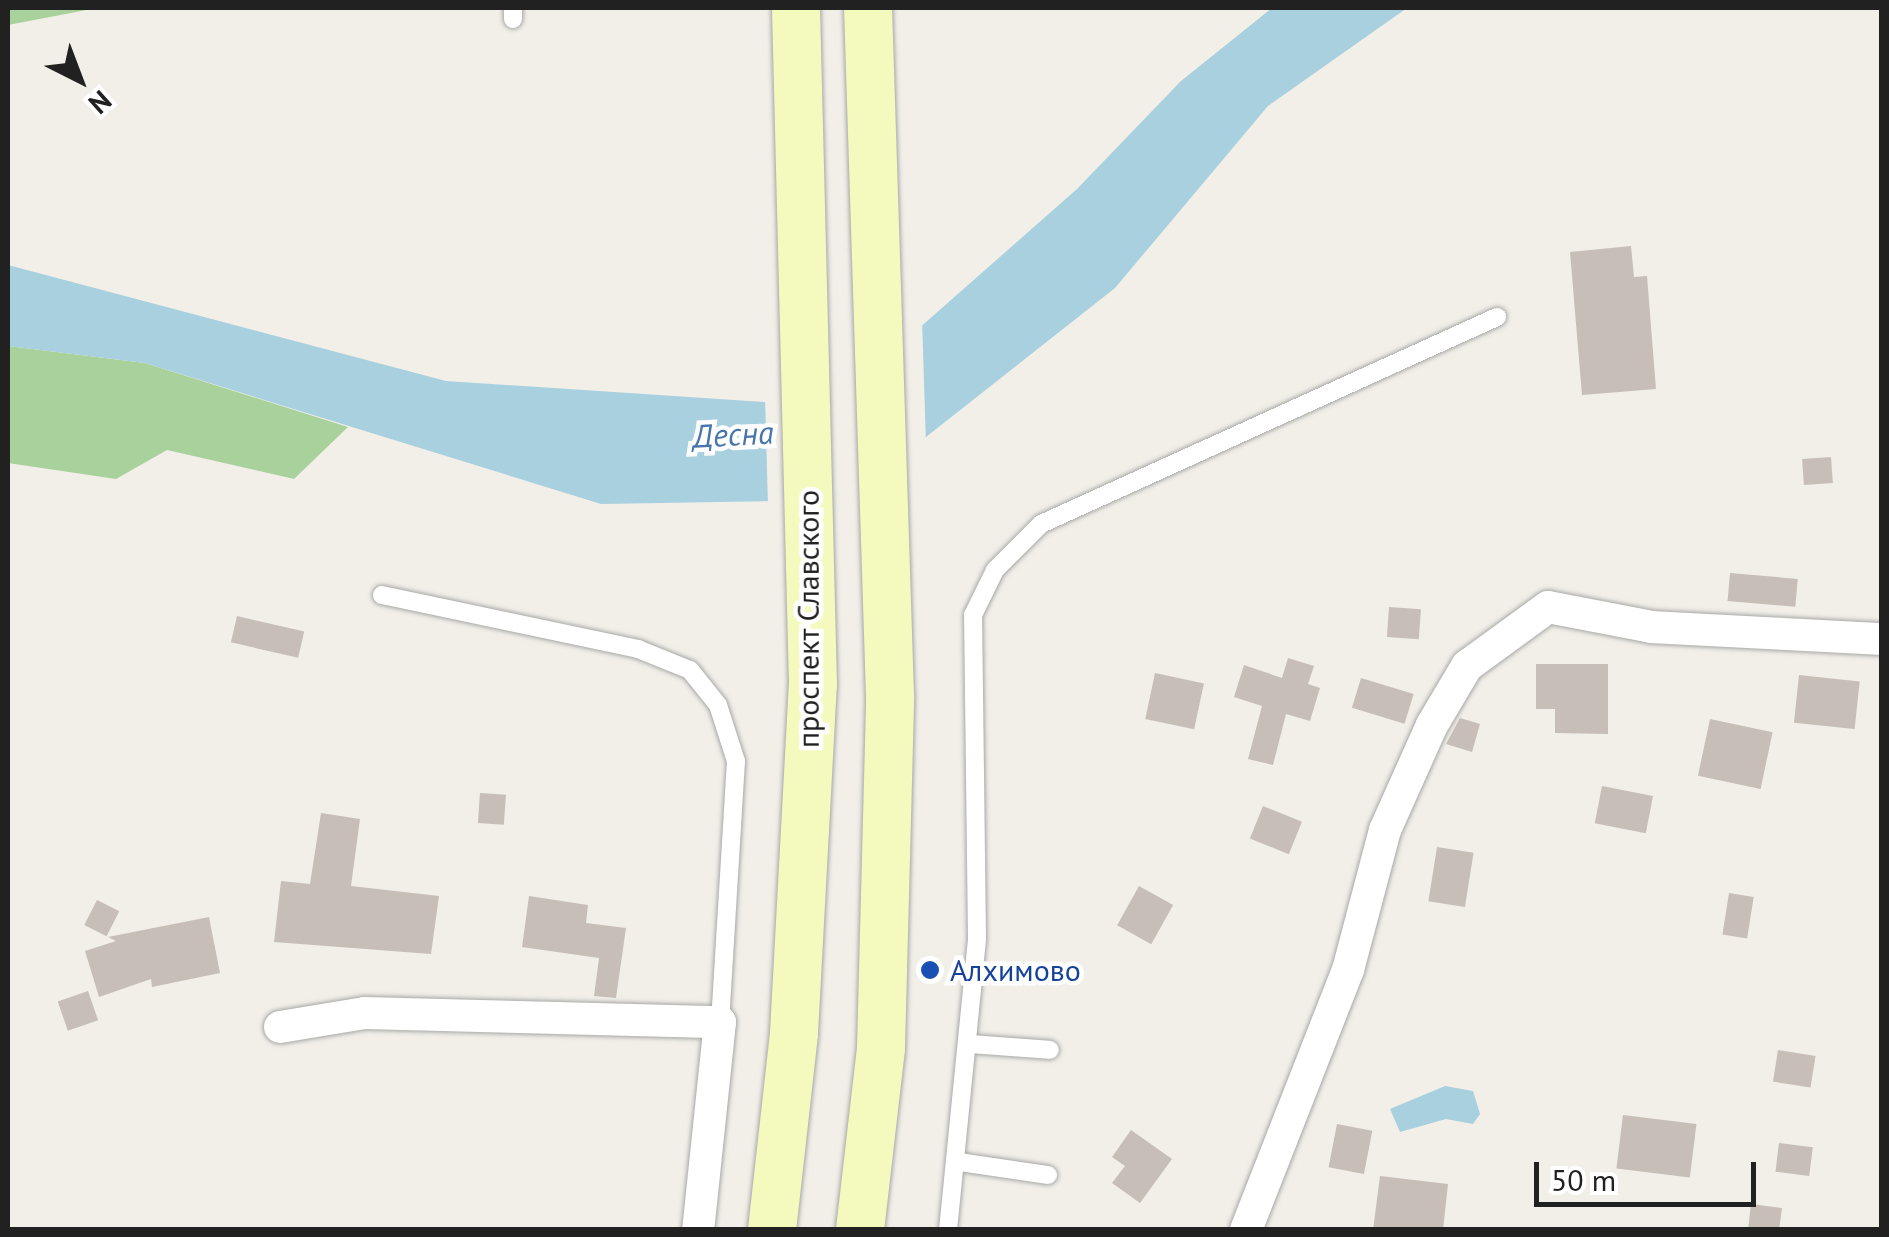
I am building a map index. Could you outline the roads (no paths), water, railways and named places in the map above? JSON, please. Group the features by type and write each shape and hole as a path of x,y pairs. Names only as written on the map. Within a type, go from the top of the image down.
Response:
{"main road":[{"name":"проспект Славского","path":"772,1230 794,1033 813,686 796,8"},
{"path":"860,1230 881,1048 890,696 868,8"}],"street":[{"path":"1246,1230 1348,970 1385,830 1432,725 1467,666 1548,607 1652,627 1882,639"},
{"path":"280,1027 365,1013 720,1022 698,1230"}],"lane":[{"path":"948,1230 959,1162 978,938 973,615 995,570 1041,524 1497,317"},
{"path":"382,595 638,649 690,670 718,705 736,761 720,1022"},
{"path":"969,1044 1050,1050"},
{"path":"959,1162 1048,1175"}],"water":[{"name":"Десна","path":"1272,8 1407,8 1268,106 1115,288 846,500 601,504 145,363 8,346 8,265 446,381 779,403 909,337 1077,189 1181,81"},
{"path":"1445,1086 1473,1091 1480,1114 1473,1124 1446,1119 1400,1132 1390,1109"}],"place":[{"name":"Алхимово","path":"930,970"}]}
